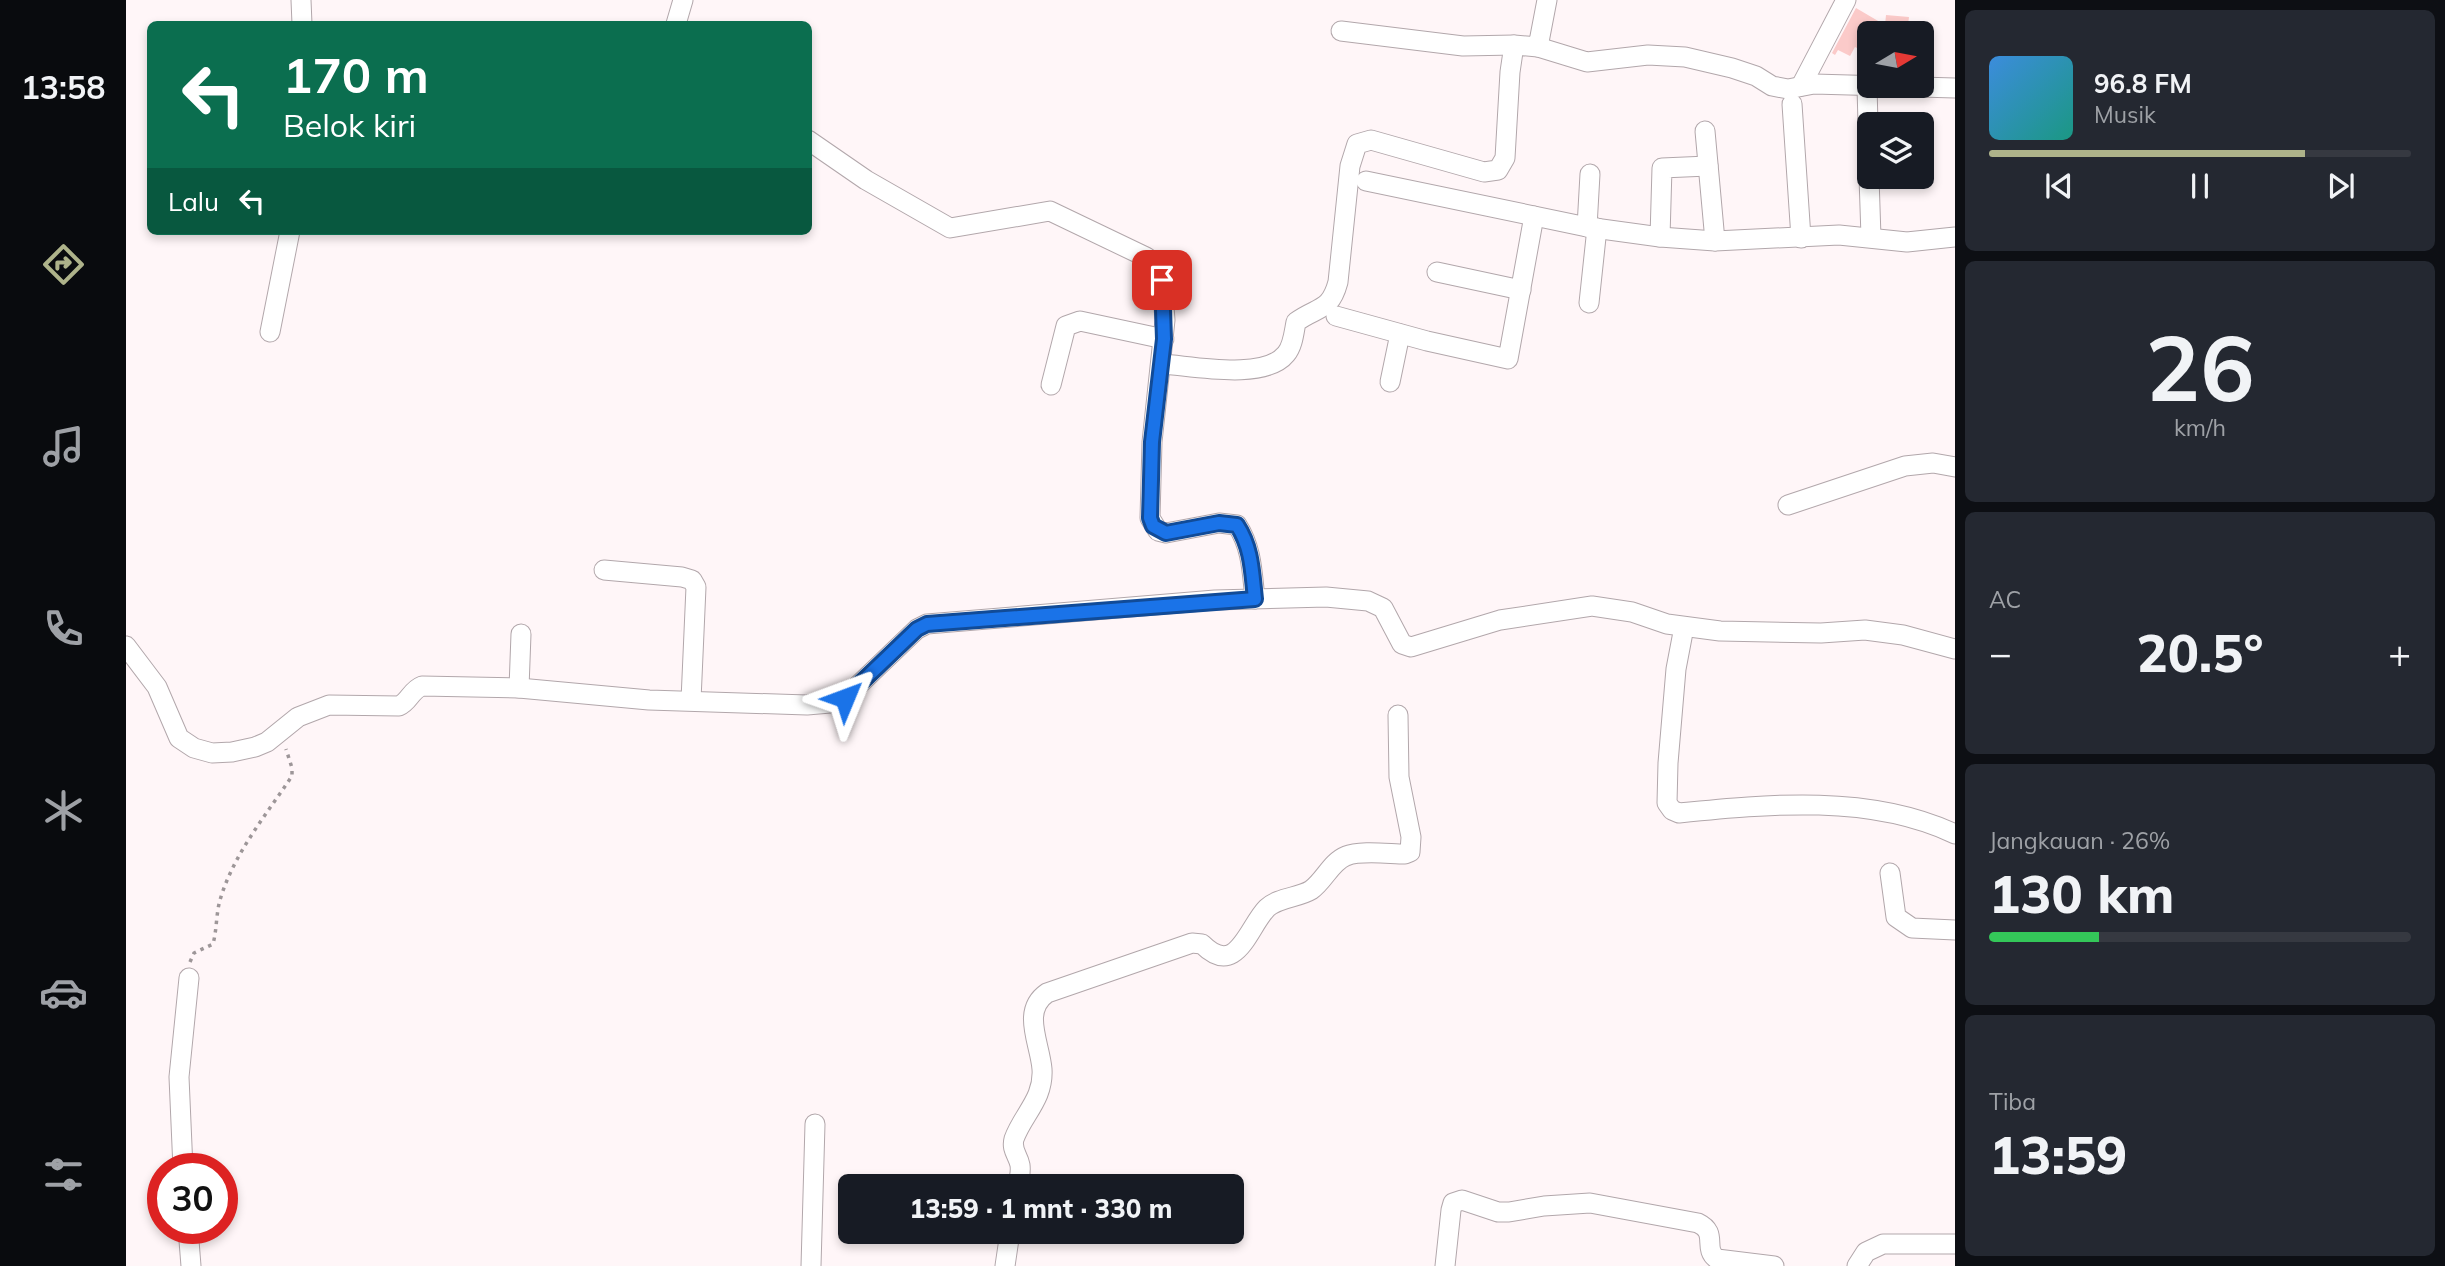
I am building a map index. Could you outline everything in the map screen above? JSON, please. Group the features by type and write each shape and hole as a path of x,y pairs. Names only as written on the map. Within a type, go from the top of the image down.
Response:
{"street":[{"path":"300,0 302,21"},
{"path":"677,21 683,0"},
{"path":"1538,47 1547,0"},
{"path":"1801,238 1796,95 1846,0"},
{"path":"1342,31 1463,46 1538,47 1587,62 1648,55 1685,57 1756,76 1772,86 1788,89 1796,95"},
{"path":"1162,364 1250,370 1270,365 1286,354 1293,340 1296,322 1310,312 1325,307 1334,298 1341,259 1350,166 1357,144 1371,140 1484,172 1498,170 1506,158 1514,45"},
{"path":"1796,95 1814,84 1857,86"},
{"path":"1934,88 1955,88"},
{"path":"1705,131 1714,241"},
{"path":"812,143 866,180 950,228 1049,211 1146,257 1157,265 1162,280 1164,339 1152,442 1150,518 1153,526 1166,533 1219,523 1237,525 1246,539 1251,556 1255,599"},
{"path":"1660,237 1662,168 1708,166"},
{"path":"1589,303 1592,227 1590,174"},
{"path":"1366,181 1534,216 1660,237 1714,241 1839,235 1907,242 1955,237"},
{"path":"1869,189 1871,237"},
{"path":"1336,316 1508,359 1534,216"},
{"path":"270,332 289,235"},
{"path":"1437,272 1521,290"},
{"path":"1051,385 1066,326 1080,321 1164,339"},
{"path":"1390,382 1400,334"},
{"path":"1788,505 1905,466 1933,463 1955,467"},
{"path":"604,569 692,580 696,587 691,700"},
{"path":"126,646 157,687 179,738 194,748 212,752 232,752 255,747 280,732 298,716 329,705 399,706 415,689 422,686 519,688 649,700 807,705 830,703 845,698 917,629 939,622 1255,599 1326,597 1368,601 1383,608 1402,644 1411,647 1500,620 1592,606 1632,612 1684,627 1720,631 1808,633 1865,630 1903,635 1955,649"},
{"path":"1684,627 1676,669 1668,762 1667,803 1672,810 1679,813 1736,807 1829,806 1907,817 1929,822 1955,834"},
{"path":"519,688 521,634"},
{"path":"1019,1174 1020,1161 1013,1142 1031,1111 1041,1082 1042,1068 1033,1020 1033,1008 1039,998 1192,943 1202,944 1216,954 1233,952 1243,945 1268,907 1313,889 1347,855 1410,852 1411,837 1399,777 1398,715"},
{"path":"1890,873 1896,917 1912,928 1955,930"},
{"path":"182,1153 179,1077 189,978"},
{"path":"811,1266 816,1124"},
{"path":"1445,1266 1451,1210 1453,1203 1462,1200 1498,1212 1568,1203 1590,1203 1698,1223 1707,1227 1712,1256 1717,1259 1774,1266"},
{"path":"189,1244 191,1266"},
{"path":"1005,1266 1008,1244"},
{"path":"1857,1266 1866,1252 1883,1244 1955,1244"}],"path":[{"path":"189,978 191,956 213,944 218,929 220,901 237,860 292,776 292,768 280,732"}],"building":[{"path":"1856,8 1878,21 1857,21 1857,48 1855,47 1850,56 1838,50 1835,55 1832,53"},
{"path":"1886,15 1909,17 1908,21 1885,21"}],"route":[{"path":"845,698 917,629 927,624 1255,599 1251,556 1246,539 1237,525 1219,523 1166,533 1153,526 1150,518 1152,442 1165,320 1162,280"}]}
